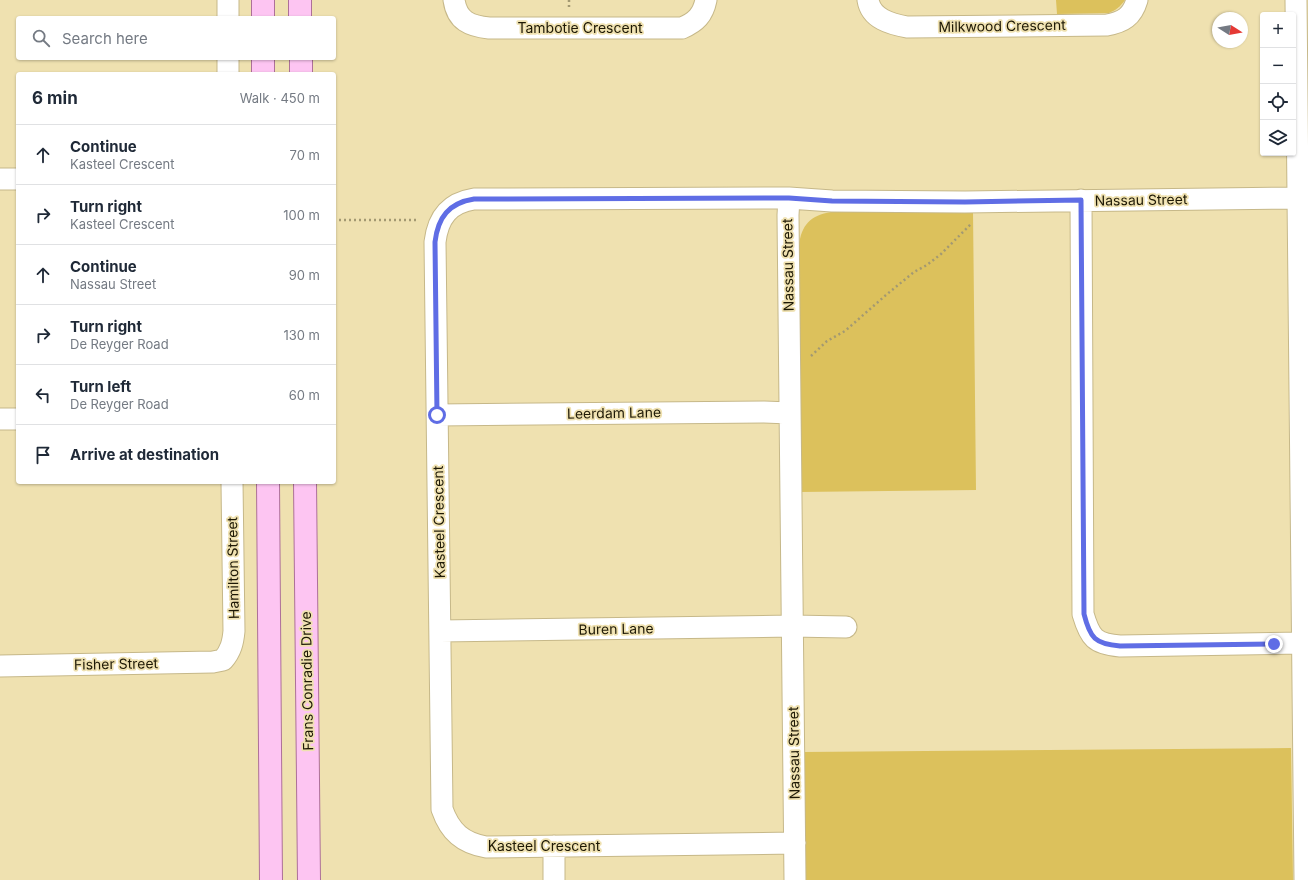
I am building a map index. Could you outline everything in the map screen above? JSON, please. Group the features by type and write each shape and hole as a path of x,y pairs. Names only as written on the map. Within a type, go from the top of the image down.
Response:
{"main road":[{"path":"263,0 263,16"},
{"path":"300,0 300,16"},
{"path":"263,60 264,72"},
{"path":"301,60 301,72"},
{"path":"268,484 272,880"},
{"name":"Frans Conradie Drive","path":"305,484 309,880"}],"street":[{"path":"228,0 228,16"},
{"name":"Tambotie Crescent","path":"454,0 455,8 460,17 476,27 682,28 693,23 699,17 705,6 706,0"},
{"name":"Milkwood Crescent","path":"868,0 874,14 882,19 894,24 915,27 1107,25 1127,18 1137,0"},
{"path":"1296,0 1303,198 1304,370 1302,644 1305,880"},
{"path":"228,60 228,72"},
{"path":"0,179 16,178"},
{"name":"Nassau Street","path":"795,880 789,198 840,201 965,202 1303,198"},
{"name":"Kasteel Crescent","path":"789,198 465,200 448,210 436,230 435,242 442,810 445,818 456,834 465,841 486,847 795,843"},
{"path":"1081,200 1084,614 1087,627 1092,636 1100,643 1115,646 1302,644"},
{"name":"Leerdam Lane","path":"437,415 790,413"},
{"path":"0,419 16,419"},
{"name":"Hamilton Street","path":"228,654 232,644 234,631 232,484"},
{"path":"792,626 846,627"},
{"name":"Buren Lane","path":"440,631 792,626"},
{"name":"Fisher Street","path":"0,666 213,662 223,660 228,654"},
{"path":"554,846 554,880"}],"path":[{"path":"336,220 392,219 440,222"},
{"path":"807,359 827,341 845,331 914,272 927,265 941,254 973,222"}],"shaded area":[{"path":"1056,0 1125,0 1118,8 1109,13 1057,14"},
{"path":"973,211 976,490 800,492 799,246 802,232 808,222 824,213 831,212"},
{"path":"1291,748 1293,880 805,880 803,752"}],"route":[{"path":"437,415 436,230 448,210 465,200 742,198 789,198 832,201 965,202 1081,200 1084,614 1087,627 1092,636 1100,643 1109,645 1274,644"}]}
